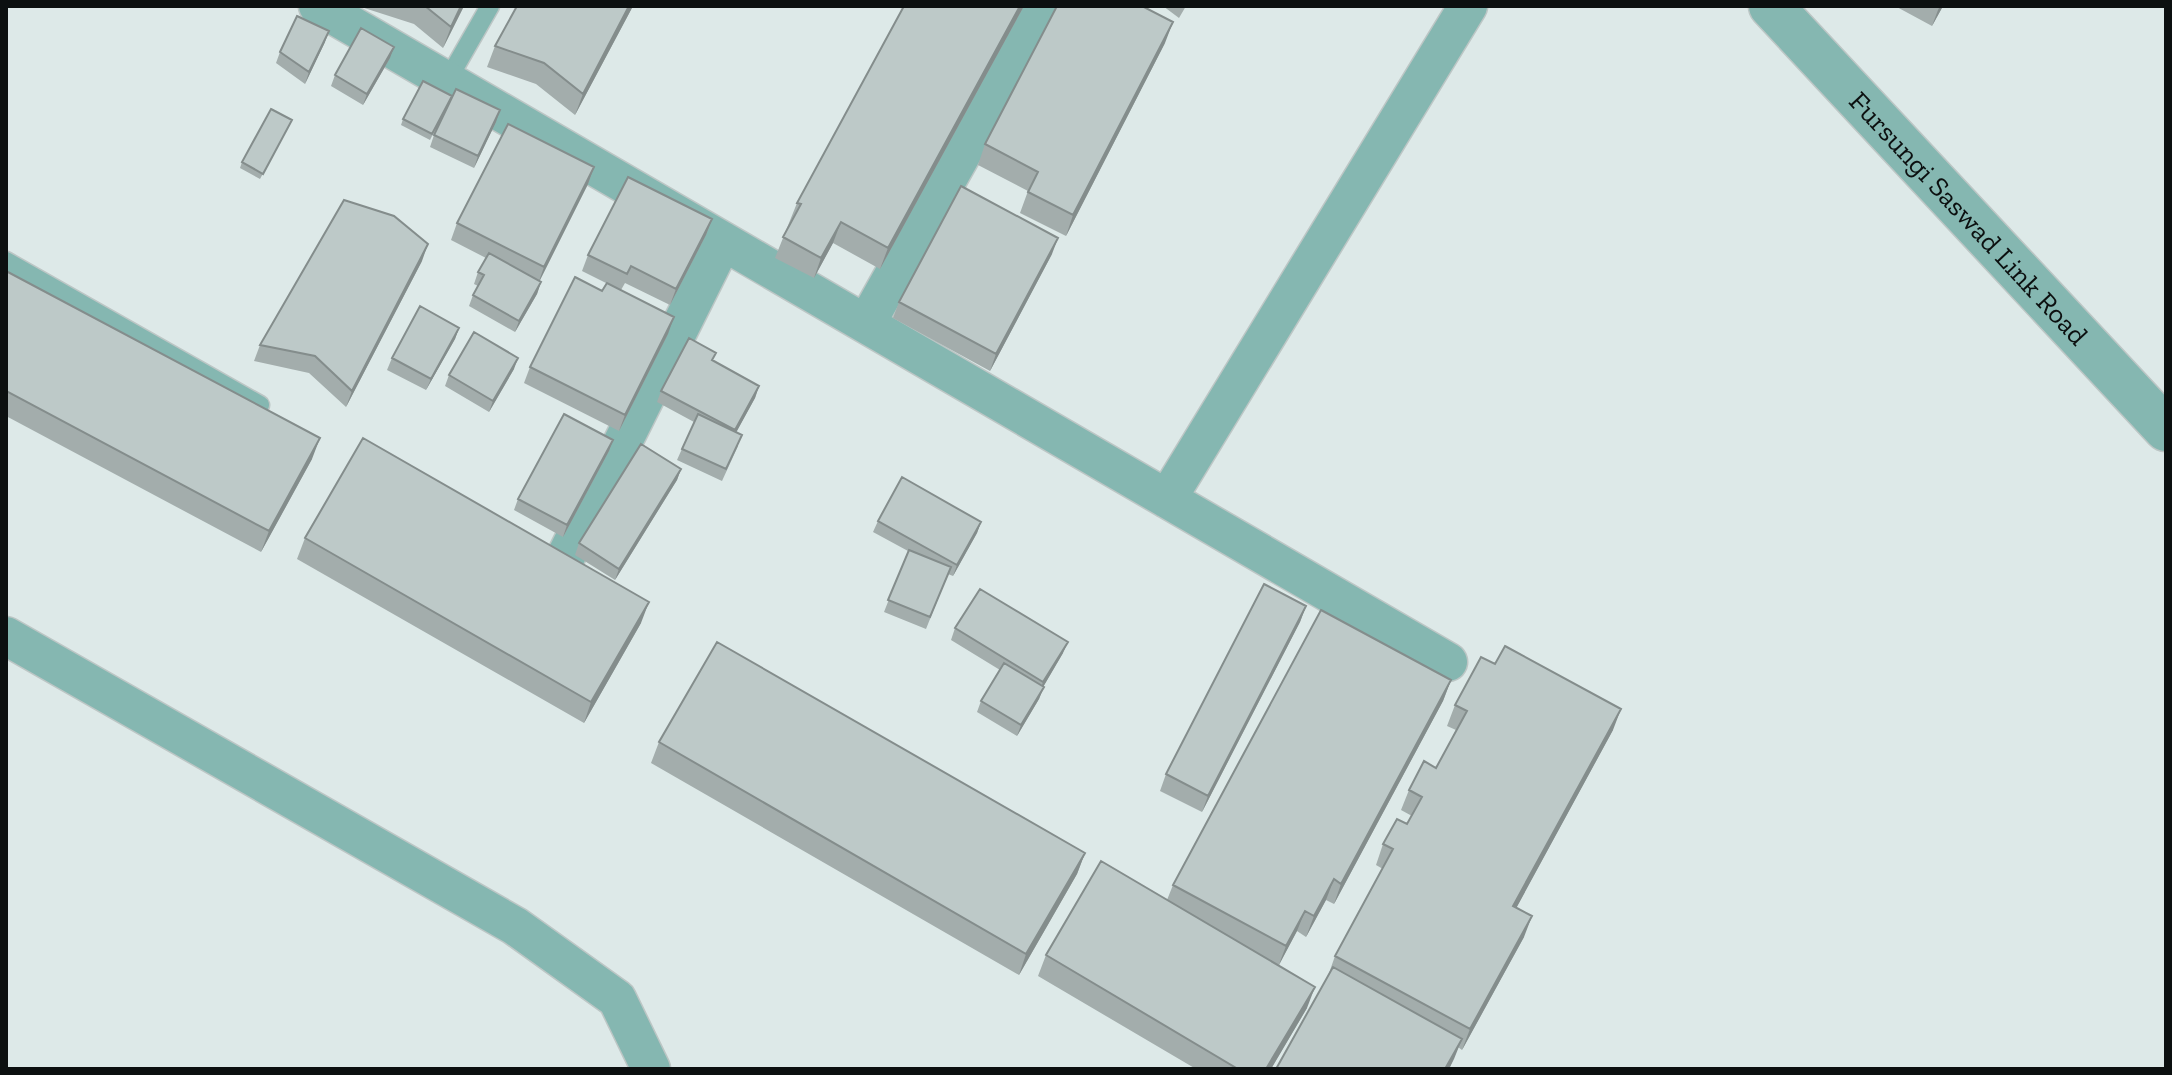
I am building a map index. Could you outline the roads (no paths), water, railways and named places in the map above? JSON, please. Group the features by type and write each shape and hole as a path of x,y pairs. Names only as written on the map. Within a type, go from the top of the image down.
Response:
{"street":[{"path":"318,6 1448,662"},
{"path":"866,324 1045,6"},
{"path":"1167,499 1468,6"},
{"name":"Fursungi Saswad Link Road","path":"1774,7 2166,429"},
{"path":"561,566 723,241"},
{"path":"6,636 515,926 617,999 651,1069"}],"lane":[{"path":"447,81 490,6"},
{"path":"6,261 260,405"}]}
